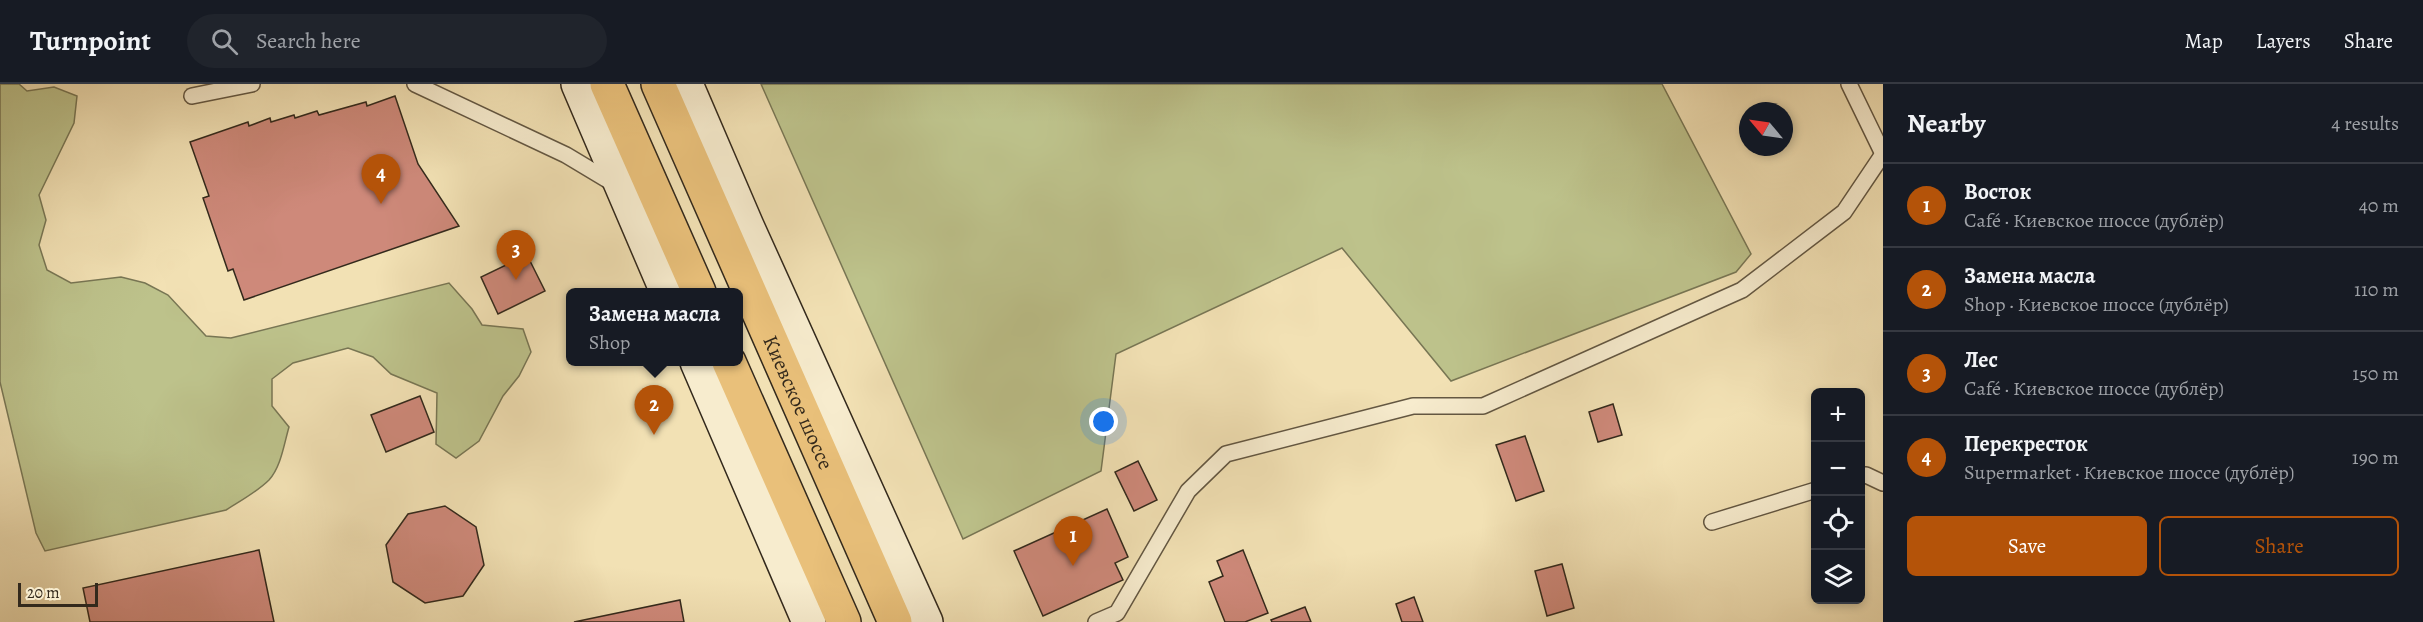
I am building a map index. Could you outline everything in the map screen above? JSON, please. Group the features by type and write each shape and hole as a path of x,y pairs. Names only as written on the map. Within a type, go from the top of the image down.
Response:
{"highway":[{"path":"607,84 697,288"},
{"name":"Киевское шоссе","path":"658,84 895,622"},
{"path":"731,366 844,622"}],"main road":[{"path":"578,84 665,288"},
{"path":"686,84 752,237 926,622"},
{"path":"699,366 809,622"}],"lane":[{"path":"192,96 252,84"},
{"path":"415,84 566,155 623,189"},
{"path":"1096,622 1117,614 1188,491 1226,454 1413,406 1483,406 1742,290 1844,212 1883,154 1849,84"},
{"path":"1865,475 1883,483"},
{"path":"1712,522 1811,491"}],"green space":[{"path":"0,84 19,84 27,91 54,87 77,96 74,123 39,195 46,220 39,245 47,270 71,283 121,277 145,283 168,295 206,336 231,338 449,283 472,309 482,325 523,329 531,352 519,376 503,396 479,441 456,458 436,444 437,393 391,374 373,357 348,348 293,363 272,379 272,406 289,427 282,455 273,475 248,496 226,510 45,551 36,533 0,382"},
{"path":"761,84 1662,84 1751,254 1736,272 1451,381 1342,248 1116,354 1101,471 963,539"}],"building":[{"path":"395,96 418,164 459,226 244,300 233,269 228,271 203,198 209,196 190,142 248,122 249,126 270,118 271,122 317,111 319,115 366,102 367,106"},
{"path":"527,255 545,291 498,314 481,277"},
{"path":"420,396 434,432 386,452 371,415"},
{"path":"1613,404 1622,435 1598,442 1589,412"},
{"path":"1525,436 1544,491 1516,501 1496,445"},
{"path":"1138,461 1157,500 1134,511 1115,472"},
{"path":"445,506 476,527 484,565 463,596 425,603 393,582 386,545 408,514"},
{"path":"1107,509 1128,557 1115,563 1123,580 1043,616 1014,551"},
{"path":"259,550 274,622 90,622 83,588"},
{"path":"1243,550 1268,613 1245,622 1225,622 1209,582 1223,576 1217,561"},
{"path":"1562,564 1574,608 1547,616 1535,571"},
{"path":"1414,597 1423,622 1402,622 1396,604"},
{"path":"680,600 684,622 574,622"},
{"path":"1305,607 1311,622 1272,622 1271,620"}],"place":[{"name":"Перекресток","path":"381,204"},
{"name":"Лес","path":"516,280"},
{"name":"Замена масла","path":"654,435"},
{"name":"Восток","path":"1073,566"}]}
